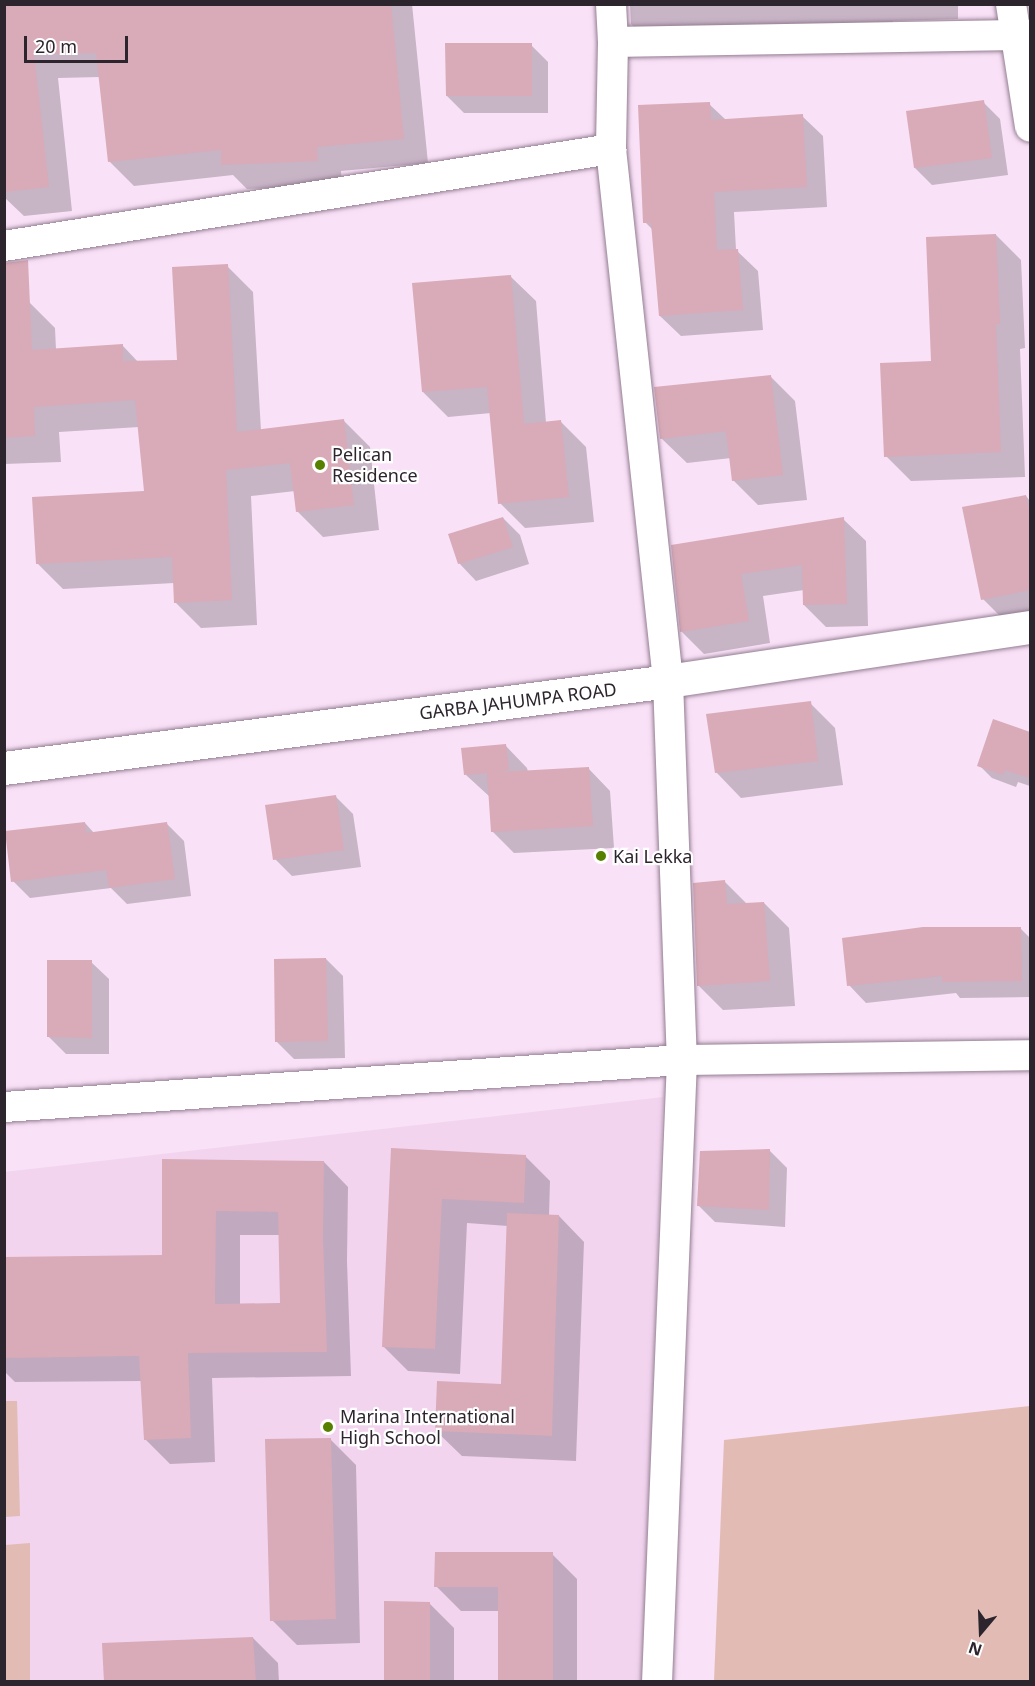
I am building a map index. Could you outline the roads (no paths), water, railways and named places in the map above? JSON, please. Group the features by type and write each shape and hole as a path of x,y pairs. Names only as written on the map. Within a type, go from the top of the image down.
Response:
{"street":[{"path":"611,4 613,42 611,149 668,681 682,1059 657,1682"},
{"path":"1011,4 1022,35 1030,127"},
{"path":"613,42 1022,35"},
{"path":"4,246 611,149"},
{"name":"GARBA JAHUMPA ROAD","path":"4,768 668,681 1030,627"},
{"path":"4,1107 682,1059 1030,1055"}],"place":[{"name":"Pelican Residence","path":"320,465"},
{"name":"Kai Lekka","path":"601,856"},
{"name":"Marina International High School","path":"328,1427"}]}
